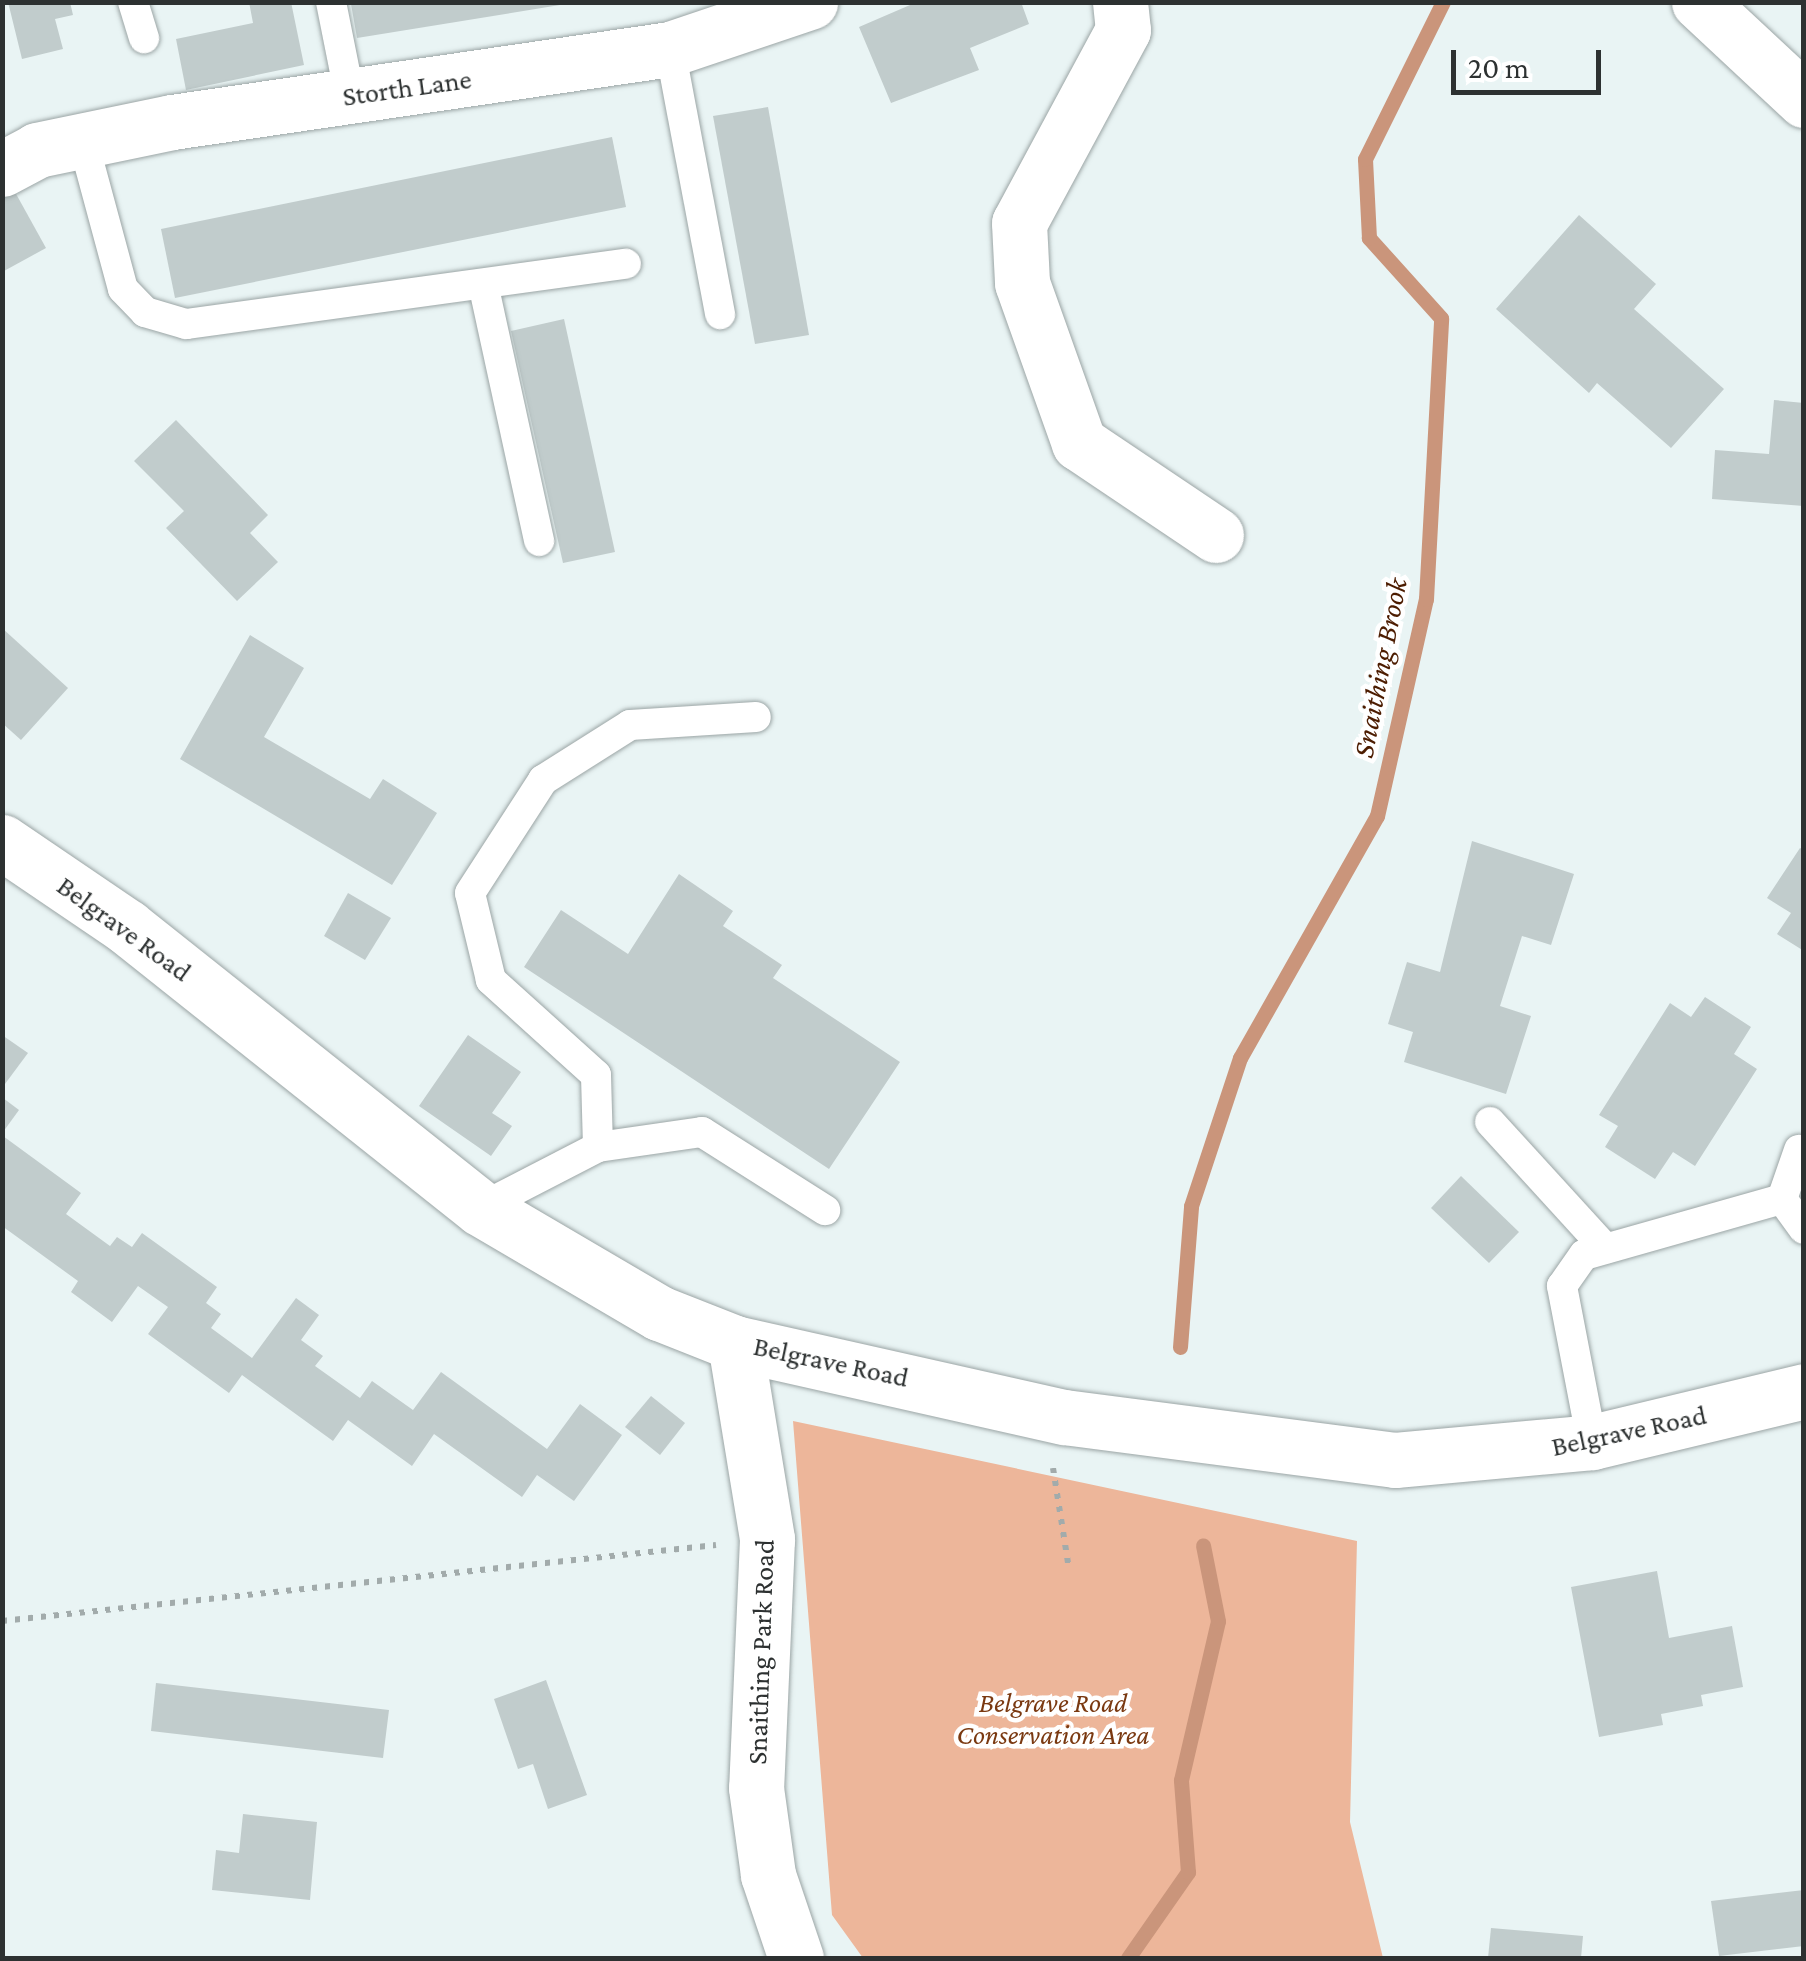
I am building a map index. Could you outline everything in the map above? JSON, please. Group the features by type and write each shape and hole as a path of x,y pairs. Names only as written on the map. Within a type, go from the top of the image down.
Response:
{"street":[{"name":"Storth Lane","path":"2,169 84,141 670,49 810,2"},
{"path":"1120,2 1123,30 1019,223 1022,282 1079,443 1216,535"},
{"path":"1699,2 1804,100"},
{"name":"Belgrave Road","path":"2,842 128,927 480,1208 659,1313 735,1342 1064,1418 1395,1460 1592,1442 1804,1391"},
{"name":"Snaithing Park Road","path":"735,1342 767,1538 756,1788 768,1875 796,1958"}],"lane":[{"path":"133,2 144,38"},
{"path":"331,2 350,97"},
{"path":"670,49 720,314"},
{"path":"84,141 123,290 146,312 186,324 484,288 626,264"},
{"path":"484,288 539,540"},
{"path":"598,1147 596,1075 491,980 470,893 543,780 630,725 756,716"},
{"path":"1490,1122 1605,1248"},
{"path":"480,1208 598,1147 702,1132 825,1210"},
{"path":"1782,1200 1799,1150"},
{"path":"1592,1442 1562,1286 1584,1255 1782,1200"},
{"path":"1782,1200 1804,1229"}],"path":[{"path":"1064,1418 1051,1476 1069,1569"},
{"path":"2,1622 767,1538"}],"green space":[{"name":"Belgrave Road Conservation Area","path":"793,1421 1357,1541 1350,1822 1383,1958 863,1958 832,1915"}],"building":[{"path":"8,2 70,2 73,15 55,19 63,49 22,59"},
{"path":"249,2 291,2 304,65 186,90 176,39 253,23"},
{"path":"917,2 1021,2 1029,24 970,48 979,70 891,103 859,27"},
{"path":"351,4 560,5 357,38"},
{"path":"768,107 809,335 755,344 713,116"},
{"path":"612,137 626,207 175,298 161,229"},
{"path":"10,183 46,248 4,271 2,187"},
{"path":"1579,215 1656,284 1634,309 1724,389 1671,448 1597,383 1589,393 1496,309"},
{"path":"564,319 615,552 563,563 511,331"},
{"path":"1774,400 1804,403 1804,506 1712,499 1715,450 1769,454"},
{"path":"176,420 268,515 250,533 278,562 237,601 166,528 184,511 134,461"},
{"path":"2,628 68,688 21,740 2,723"},
{"path":"250,635 304,668 264,737 370,799 383,779 437,813 392,885 180,759"},
{"path":"1472,841 1574,874 1551,945 1522,936 1500,1006 1531,1016 1506,1094 1404,1062 1413,1032 1388,1024 1407,962 1440,972"},
{"path":"1800,848 1804,850 1804,951 1777,934 1791,913 1767,898"},
{"path":"679,874 733,911 723,926 782,965 773,978 900,1062 829,1169 524,967 561,910 628,954"},
{"path":"348,893 391,918 365,960 324,936"},
{"path":"1705,997 1751,1027 1734,1054 1757,1069 1695,1166 1673,1152 1655,1179 1605,1147 1618,1126 1599,1115 1670,1003 1691,1017"},
{"path":"2,1035 28,1053 2,1088"},
{"path":"468,1035 521,1072 492,1113 512,1126 491,1156 419,1106"},
{"path":"3,1098 19,1110 3,1132"},
{"path":"3,1136 81,1193 66,1214 110,1246 117,1237 132,1247 142,1233 217,1287 206,1303 221,1314 211,1328 252,1358 296,1298 319,1315 301,1340 323,1356 315,1366 360,1398 372,1381 413,1410 441,1372 547,1449 580,1404 622,1435 574,1501 537,1475 522,1497 434,1434 412,1466 348,1420 333,1441 242,1375 229,1393 148,1334 168,1307 138,1286 112,1322 71,1292 78,1281 2,1226"},
{"path":"1461,1176 1519,1232 1489,1263 1431,1208"},
{"path":"651,1396 685,1423 660,1455 625,1427"},
{"path":"1657,1571 1669,1638 1732,1626 1743,1687 1701,1695 1703,1706 1661,1714 1663,1725 1599,1737 1571,1587"},
{"path":"546,1680 587,1795 548,1809 533,1764 518,1769 494,1699"},
{"path":"156,1683 389,1710 383,1758 151,1731"},
{"path":"243,1814 317,1822 310,1900 212,1890 216,1850 239,1853"},
{"path":"1804,1890 1804,1946 1719,1956 1711,1901"},
{"path":"1491,1928 1583,1936 1581,1958 1488,1958"}],"waterway":[{"name":"Snaithing Brook","path":"1180,1347 1191,1206 1240,1058 1377,816 1426,599 1441,318 1369,238 1365,159 1443,2"},
{"name":"Snaithing Brook","path":"1128,1958 1188,1872 1181,1780 1218,1621 1203,1545"}]}
